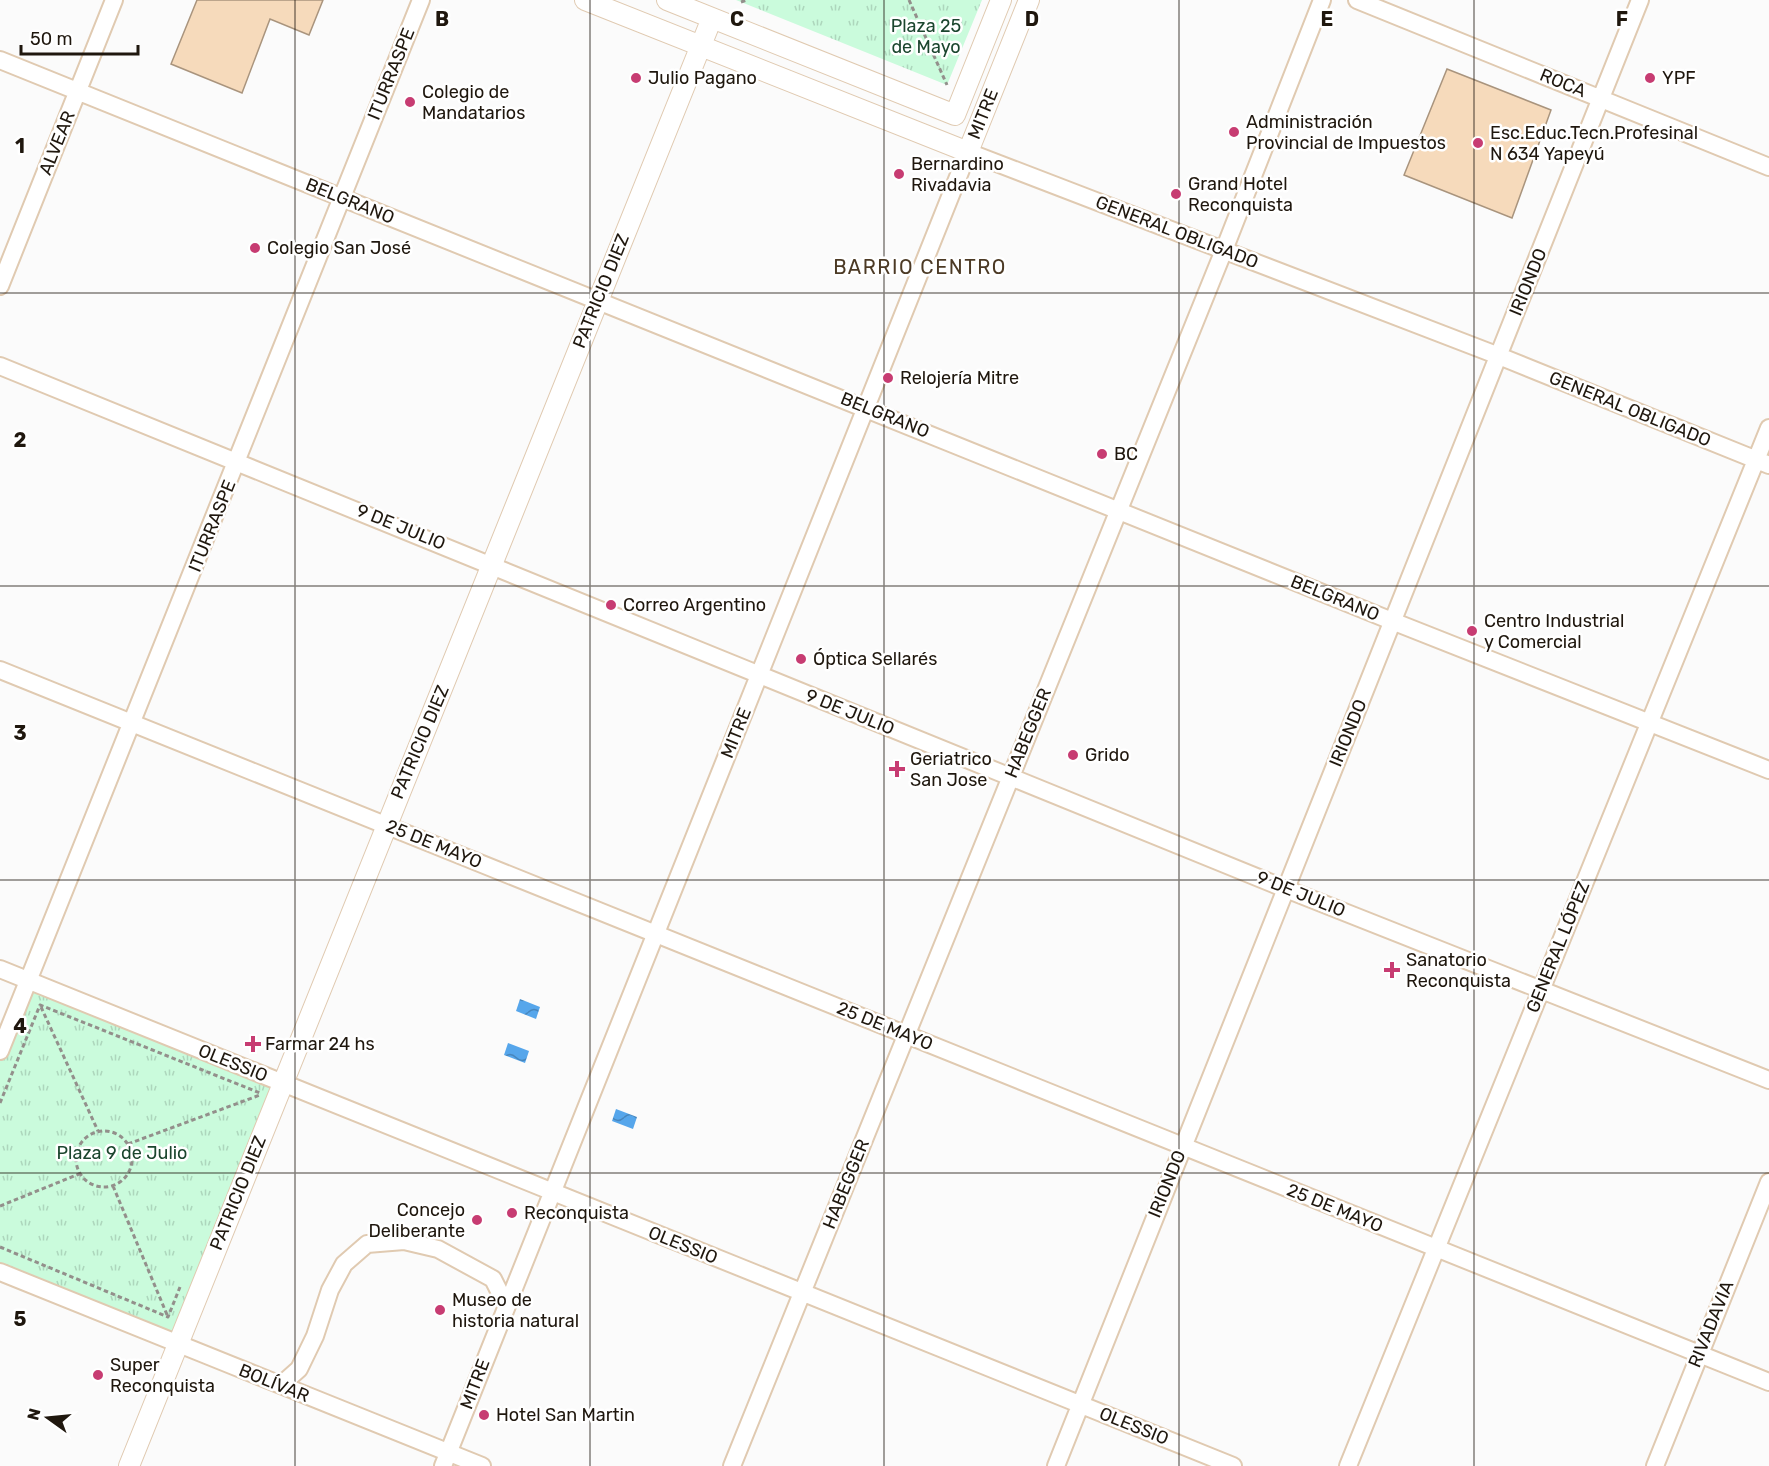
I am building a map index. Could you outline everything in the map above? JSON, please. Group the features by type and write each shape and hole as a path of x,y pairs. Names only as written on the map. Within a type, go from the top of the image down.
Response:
{"main road":[{"name":"GENERAL OBLIGADO","path":"585,0 968,152"},
{"path":"667,0 712,18"},
{"name":"MITRE","path":"712,18 955,115 1001,0"},
{"name":"MITRE","path":"968,152 1029,0"},
{"name":"PATRICIO DIEZ","path":"129,1466 385,825 493,565 597,300 712,18"}],"street":[{"name":"ALVEAR","path":"0,286 114,0"},
{"name":"ITURRASPE","path":"0,1051 421,0"},
{"name":"HABEGGER","path":"732,1466 1117,508 1224,250 1322,0"},
{"name":"ROCA","path":"1357,0 1769,167"},
{"name":"IRIONDO","path":"1056,1466 1640,0"},
{"name":"BELGRANO","path":"0,60 1117,508 1392,621 1769,770"},
{"name":"GENERAL OBLIGADO","path":"968,152 1499,356 1762,463"},
{"name":"MITRE","path":"446,1459 968,152"},
{"name":"9 DE JULIO","path":"0,366 1286,889 1769,1080"},
{"name":"GENERAL LÓPEZ","path":"1348,1466 1649,722 1762,463 1769,428"},
{"name":"25 DE MAYO","path":"0,670 1769,1382"},
{"name":"OLESSIO","path":"0,969 1233,1466"},
{"name":"RIVADAVIA","path":"1654,1466 1769,1182"},
{"path":"281,1385 299,1369 315,1336 330,1290 344,1264 367,1244 404,1241 438,1249 493,1279 506,1305"},
{"name":"BOLÍVAR","path":"0,1272 281,1385 446,1459 482,1466"}],"path":[{"path":"909,0 947,85"},
{"path":"40,1005 263,1094"},
{"path":"0,1103 40,1005"},
{"path":"40,1005 98,1131"},
{"path":"259,1105 263,1094"},
{"path":"128,1144 263,1094"},
{"path":"98,1131 115,1133 128,1144 131,1165 125,1178 113,1186 92,1185 80,1174 76,1161 78,1148 86,1137 98,1131"},
{"path":"0,1206 80,1174"},
{"path":"113,1186 168,1317"},
{"path":"0,1247 168,1317"},
{"path":"168,1317 181,1285"}],"green space":[{"name":"Plaza 25 de Mayo","path":"736,0 982,0 947,85"},
{"name":"Plaza 9 de Julio","path":"28,980 282,1083 177,1344 0,1272 0,1051"}],"water":[{"path":"520,999 540,1007 536,1019 516,1011"},
{"path":"508,1043 529,1051 525,1063 504,1055"},
{"path":"616,1109 637,1117 633,1129 612,1121"}],"building":[{"path":"197,0 323,0 309,35 270,19 242,93 171,64"},
{"name":"Esc.Educ.Tecn.Profesinal N 634 Yapeyú","path":"1447,69 1551,110 1512,218 1404,175"}],"place":[{"name":"Julio Pagano","path":"636,78"},
{"name":"YPF","path":"1650,78"},
{"name":"Colegio de Mandatarios","path":"410,102"},
{"name":"Administración Provincial de Impuestos","path":"1234,132"},
{"name":"Esc.Educ.Tecn.Profesinal N 634 Yapeyú","path":"1478,143"},
{"name":"Bernardino Rivadavia","path":"899,174"},
{"name":"Grand Hotel Reconquista","path":"1176,194"},
{"name":"Colegio San José","path":"255,248"},
{"name":"Relojería Mitre","path":"888,378"},
{"name":"BC","path":"1102,454"},
{"name":"Correo Argentino","path":"611,605"},
{"name":"Centro Industrial y Comercial","path":"1472,631"},
{"name":"Óptica Sellarés","path":"801,659"},
{"name":"Grido","path":"1073,755"},
{"name":"Geriatrico San Jose","path":"897,769"},
{"name":"Sanatorio Reconquista","path":"1392,970"},
{"name":"Farmar 24 hs","path":"253,1044"},
{"name":"Reconquista","path":"512,1213"},
{"name":"Concejo Deliberante","path":"477,1220"},
{"name":"Museo de historia natural","path":"440,1310"},
{"name":"Super Reconquista","path":"98,1375"},
{"name":"Hotel San Martin","path":"484,1415"}],"district":[{"name":"BARRIO CENTRO","path":"920,267"}]}
